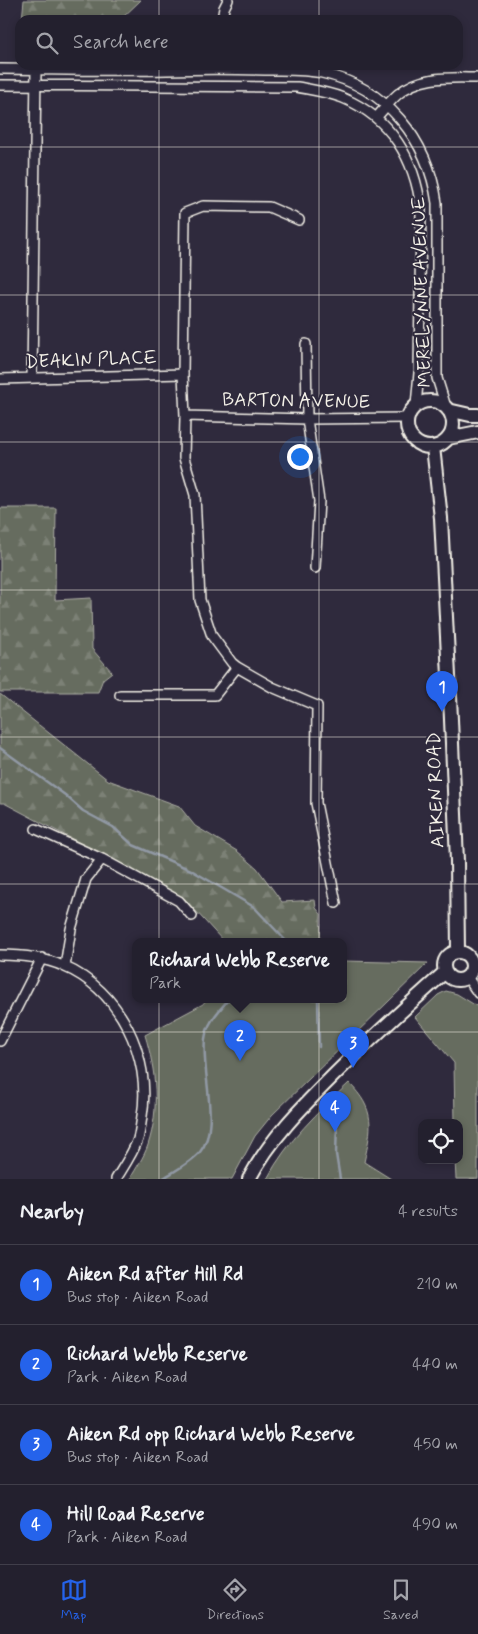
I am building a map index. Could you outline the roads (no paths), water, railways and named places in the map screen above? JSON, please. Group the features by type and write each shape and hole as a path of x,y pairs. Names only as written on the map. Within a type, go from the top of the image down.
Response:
{"street":[{"path":"223,15 228,0"},
{"name":"MERELYNNE AVENUE","path":"0,69 15,69"},
{"path":"32,378 36,70"},
{"path":"218,70 218,86"},
{"name":"MERELYNNE AVENUE","path":"289,70 321,73 346,80 367,91 388,105 402,121 424,155 434,185 437,203 437,378 447,409"},
{"path":"376,118 396,95 420,81 478,78"},
{"name":"MERELYNNE AVENUE","path":"0,85 298,87 323,92 351,102 376,118 392,134 405,153 414,172 421,209 419,373 416,405"},
{"path":"418,189 434,185"},
{"path":"299,220 269,207 203,206 185,213 184,458 196,495 200,600 212,636 237,667 272,687 317,706 316,803 336,903"},
{"path":"420,263 436,264"},
{"path":"306,344 307,419 319,501 314,568"},
{"name":"DEAKIN PLACE","path":"0,379 183,374"},
{"path":"431,401 439,403 447,409 452,417 452,431 448,438 439,446 425,447 418,445 408,433 406,426 407,418 410,411 416,405 431,401"},
{"path":"447,409 470,415 478,415"},
{"name":"BARTON AVENUE","path":"185,416 307,419 407,418"},
{"path":"448,438 478,432"},
{"name":"AIKEN ROAD","path":"433,447 441,518 450,696 457,861 458,951"},
{"path":"120,695 216,695 237,667"},
{"path":"36,829 102,859 179,901 192,916"},
{"path":"65,966 71,929 86,879 102,859"},
{"path":"458,951 466,954 472,962 471,972 467,977 456,980 452,979 445,972 444,962 451,953 458,951"},
{"path":"0,954 42,958 65,966 86,978 105,994 123,1019 137,1045 144,1076 144,1106 138,1137 127,1162 116,1179"},
{"path":"0,1041 42,958"},
{"path":"248,1179 268,1147 300,1109 370,1040 445,972"},
{"path":"467,977 478,993"}],"waterway":[{"path":"0,748 65,795 83,811 113,827 133,845 191,870 254,907 283,938"},
{"path":"162,1179 192,1159 200,1152 206,1141 210,1114 205,1067 205,1039 211,1023 225,1003"},
{"path":"318,1003 319,1047"},
{"path":"335,1106 337,1124 336,1154 340,1179"}],"place":[{"name":"Aiken Rd after Hill Rd","path":"442,712"},
{"name":"Richard Webb Reserve","path":"240,1061"},
{"name":"Aiken Rd opp Richard Webb Reserve","path":"353,1068"},
{"name":"Hill Road Reserve","path":"335,1132"}]}
